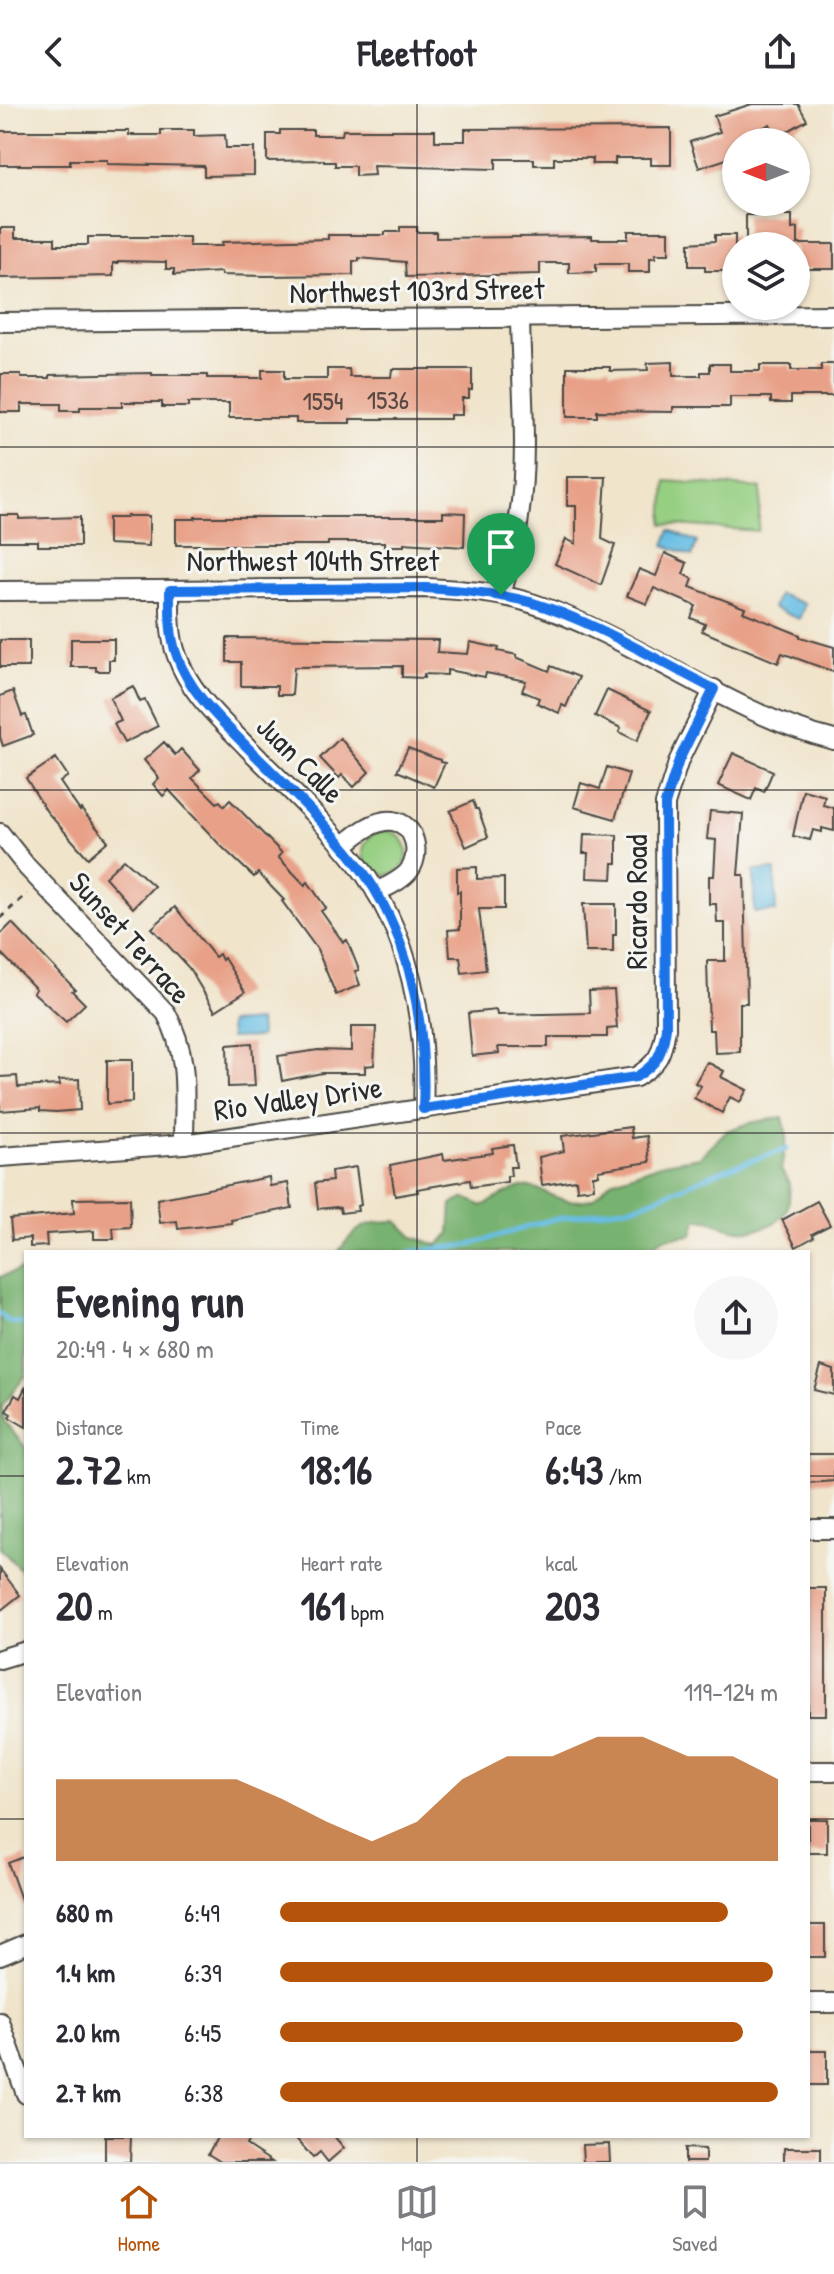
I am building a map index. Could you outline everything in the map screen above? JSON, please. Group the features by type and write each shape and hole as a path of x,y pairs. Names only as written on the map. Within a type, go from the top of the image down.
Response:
{"street":[{"name":"Northwest 103rd Street","path":"0,322 834,315"},
{"path":"501,595 513,555 523,473 520,318"},
{"name":"Northwest 104th Street","path":"0,591 426,588 501,595 533,603 582,622 781,722 834,740"},
{"name":"Juan Calle","path":"170,590 170,629 177,657 196,694 343,846 376,892 395,928 414,988 425,1069 423,1109"},
{"name":"Ricardo Road","path":"666,1028 665,804 679,760 714,689"},
{"path":"343,846 379,822 393,821 404,825 413,836 416,848 409,871 376,892"},
{"name":"Sunset Terrace","path":"0,833 43,884 166,1013 177,1034 183,1057 184,1144"},
{"name":"Rio Valley Drive","path":"0,1157 184,1144 636,1077 652,1067 663,1050 666,1028"},
{"path":"810,1529 834,1529"},
{"path":"0,1659 24,1652"},
{"path":"810,1771 834,1771"},
{"path":"0,1955 24,1945"},
{"path":"810,2003 834,2003"},
{"path":"0,2022 24,2088"}],"path":[{"path":"0,918 25,894 34,892 43,884"}],"green space":[{"path":"666,481 761,488 758,531 663,524"},
{"path":"385,831 400,838 407,853 400,868 385,875 370,868 363,853 370,838"},
{"path":"783,1117 787,1136 781,1170 790,1184 789,1204 782,1216 768,1226 751,1230 734,1229 708,1220 696,1220 692,1235 664,1238 646,1250 340,1250 356,1231 369,1224 386,1221 397,1221 413,1237 438,1245 450,1234 452,1204 466,1198 482,1206 523,1187 535,1188 566,1200 593,1199 611,1181 664,1163 700,1157 726,1131"},
{"path":"24,1269 24,1378 2,1406 4,1421 24,1446 24,1574 0,1548 0,1277"}],"water":[{"path":"670,530 697,542 692,556 664,545"},
{"path":"778,594 805,604 799,619 773,608"},
{"path":"775,870 776,911 754,912 754,871"},
{"path":"259,1021 260,1037 230,1038 229,1023"}],"building":[{"path":"752,104 798,104 807,120 793,128 772,128 770,124 762,128 722,128 722,161 699,168 690,142 720,132 714,116"},
{"path":"671,128 671,165 651,165 651,158 615,158 615,164 592,164 592,158 554,158 554,165 534,165 534,159 496,159 496,169 373,166 374,175 355,176 355,166 335,166 335,162 324,160 267,161 267,134 280,134 280,130 313,130 313,135 342,135 343,130 435,130 435,141 465,141 465,129"},
{"path":"161,130 194,130 194,136 225,135 226,148 254,148 254,175 204,176 204,166 107,164 107,160 70,160 70,165 0,165 0,131 129,131 129,135 161,135"},
{"path":"746,216 792,216 792,229 798,228 798,232 746,232"},
{"path":"400,227 417,227 417,232 436,232 436,238 592,236 592,239 628,239 628,231 669,231 669,254 655,254 655,258 650,258 650,272 628,272 628,264 596,264 596,272 569,273 569,263 540,263 540,274 406,277 405,262 359,258 359,261 353,261 353,275 221,275 221,272 174,275 174,269 166,269 166,262 118,261 113,263 113,276 0,278 0,228 15,228 15,238 55,238 55,245 88,245 88,237 189,237 189,246 222,246 222,242 328,239 328,235 385,235 385,232 400,232"},
{"path":"715,235 722,235 722,271 705,271 705,266 689,266 689,243 715,241"},
{"path":"810,244 834,244 834,269 810,269"},
{"path":"673,362 673,376 701,376 701,372 710,372 710,364 730,364 730,371 760,371 760,365 791,365 791,370 821,370 821,364 834,364 834,396 791,396 791,403 771,403 771,397 730,397 730,407 673,407 673,412 597,411 597,417 567,417 567,367 610,367 610,371 648,370 647,363"},
{"path":"327,369 349,369 350,377 391,377 392,369 472,369 472,390 469,390 469,398 462,398 462,415 450,415 450,419 350,419 350,423 296,423 296,418 229,418 229,403 188,403 188,407 162,407 162,402 122,402 122,407 80,407 80,411 61,411 61,404 21,404 21,412 0,412 1,374 21,374 21,378 152,373 207,375 207,378 262,378 262,370 284,370 284,379 327,379"},
{"path":"567,477 606,477 602,539 615,545 601,585 555,564 566,539 576,544 576,506 567,506"},
{"path":"443,512 465,513 464,547 404,543 404,546 385,546 385,542 176,545 176,519 443,517"},
{"path":"0,515 19,515 19,519 80,517 80,546 38,546 38,541 0,541"},
{"path":"149,516 149,546 108,544 108,518"},
{"path":"665,553 687,563 683,574 693,579 690,587 745,608 743,612 800,637 834,647 834,672 782,653 778,663 702,631 705,624 691,618 696,606 654,588 647,604 627,596 639,569 656,576"},
{"path":"227,638 438,640 437,652 468,654 470,642 499,648 498,651 517,655 549,671 551,666 579,677 566,707 562,705 559,713 537,703 539,698 522,691 526,681 486,673 485,677 447,670 447,675 402,677 402,666 294,667 292,695 277,695 277,686 241,686 241,662 227,662"},
{"path":"71,639 114,639 114,660 109,660 109,671 96,671 96,667 71,667"},
{"path":"0,640 29,640 29,667 0,667"},
{"path":"133,686 140,702 145,700 158,726 124,743 114,724 121,721 110,698"},
{"path":"607,690 651,711 637,741 619,732 621,728 595,716"},
{"path":"13,691 33,735 3,746 0,737 0,696"},
{"path":"340,738 369,772 354,787 342,775 339,778 320,758"},
{"path":"164,742 175,755 181,749 200,770 192,778 217,803 220,801 224,806 230,800 282,853 278,857 305,885 308,882 326,908 321,911 343,942 347,940 359,970 355,971 360,985 336,995 317,949 284,900 258,873 254,877 220,845 169,790 163,796 153,784 159,778 144,760"},
{"path":"408,748 445,763 434,787 397,771"},
{"path":"733,753 773,771 764,792 756,788 751,800 718,785"},
{"path":"56,758 68,776 60,782 80,811 108,841 88,858 47,812 26,778"},
{"path":"607,767 629,774 615,819 574,807 581,783 600,789"},
{"path":"803,790 825,796 823,805 834,808 834,831 822,828 822,832 813,830 810,840 793,836"},
{"path":"473,801 488,837 466,847 450,811"},
{"path":"710,811 743,814 738,875 744,875 747,1003 740,1003 740,1052 715,1053 714,1030 709,1030 707,961 725,961 725,923 717,923 716,904 709,904 709,876 714,876 716,840 707,839"},
{"path":"584,834 617,835 617,863 613,863 612,879 587,878 588,853 583,853"},
{"path":"124,859 154,886 133,908 105,877"},
{"path":"477,867 477,879 504,878 504,909 479,909 486,970 462,973 460,957 450,957 448,930 460,929 457,868"},
{"path":"583,904 616,904 613,952 586,952"},
{"path":"175,907 215,957 219,954 222,960 224,958 245,992 215,1011 189,968 152,928"},
{"path":"12,923 75,989 72,991 85,1004 66,1022 33,992 36,989 0,952 0,935"},
{"path":"614,990 617,1028 607,1029 607,1037 548,1037 548,1047 498,1047 499,1053 472,1056 468,1013 496,1010 497,1015 590,1013 589,991"},
{"path":"351,1027 376,1027 374,1065 365,1066 365,1073 322,1073 282,1081 278,1056 318,1050 351,1051"},
{"path":"252,1043 255,1086 228,1087 227,1045"},
{"path":"107,1060 132,1060 132,1102 107,1104"},
{"path":"707,1062 724,1071 721,1077 747,1090 740,1102 730,1097 722,1113 694,1098 701,1086 695,1083"},
{"path":"17,1076 18,1087 60,1085 59,1080 79,1079 80,1110 56,1112 40,1111 40,1108 0,1111 0,1077"},
{"path":"631,1127 632,1138 647,1136 650,1162 598,1170 599,1175 593,1175 594,1188 577,1190 576,1180 542,1185 539,1157 564,1151 562,1136"},
{"path":"513,1145 516,1167 510,1167 511,1176 507,1176 507,1182 471,1187 470,1180 395,1196 390,1165 443,1154 444,1160 493,1153 492,1148"},
{"path":"356,1167 361,1205 357,1206 358,1211 341,1213 340,1208 336,1207 318,1209 315,1183 332,1181 331,1171"},
{"path":"269,1177 270,1186 288,1183 292,1208 231,1220 232,1223 178,1229 177,1221 160,1223 157,1199"},
{"path":"130,1198 131,1227 113,1228 114,1239 94,1239 94,1231 46,1234 47,1246 30,1247 30,1238 12,1240 10,1219 74,1213 73,1199"},
{"path":"817,1201 830,1225 796,1247 782,1220"},
{"path":"821,1366 834,1370 834,1395 814,1390"},
{"path":"24,1390 24,1426 9,1417 11,1414 6,1411 15,1395 20,1398"},
{"path":"810,1454 834,1454 834,1481 810,1483"},
{"path":"0,1569 20,1595 0,1611"},
{"path":"810,1588 826,1588 826,1715 810,1715"},
{"path":"810,1819 827,1819 827,1853 810,1853"},
{"path":"24,1857 24,1908 8,1863"},
{"path":"810,1925 825,1925 825,1957 810,1957"},
{"path":"810,2051 827,2051 827,2085 810,2085"},
{"path":"105,2138 131,2138 130,2162 105,2162"},
{"path":"217,2138 250,2138 246,2145 272,2162 221,2162 208,2154"},
{"path":"296,2138 336,2138 344,2148 328,2162 320,2152 313,2158"},
{"path":"609,2144 610,2162 583,2162 582,2145"},
{"path":"685,2148 705,2149 705,2162 685,2162"},
{"path":"784,2148 821,2148 821,2162 784,2162"}],"waterway":[{"path":"426,1250 469,1245 550,1220 639,1205 728,1168 787,1149"},
{"path":"0,1314 9,1322 24,1324"}],"route":[{"path":"426,588 501,595 533,603 582,622 714,689 679,760 665,804 666,1028 663,1050 652,1067 636,1077 423,1109 425,1069 421,1028 414,988 395,928 358,864 329,830 196,694 177,657 170,629 170,590 426,588"}]}
